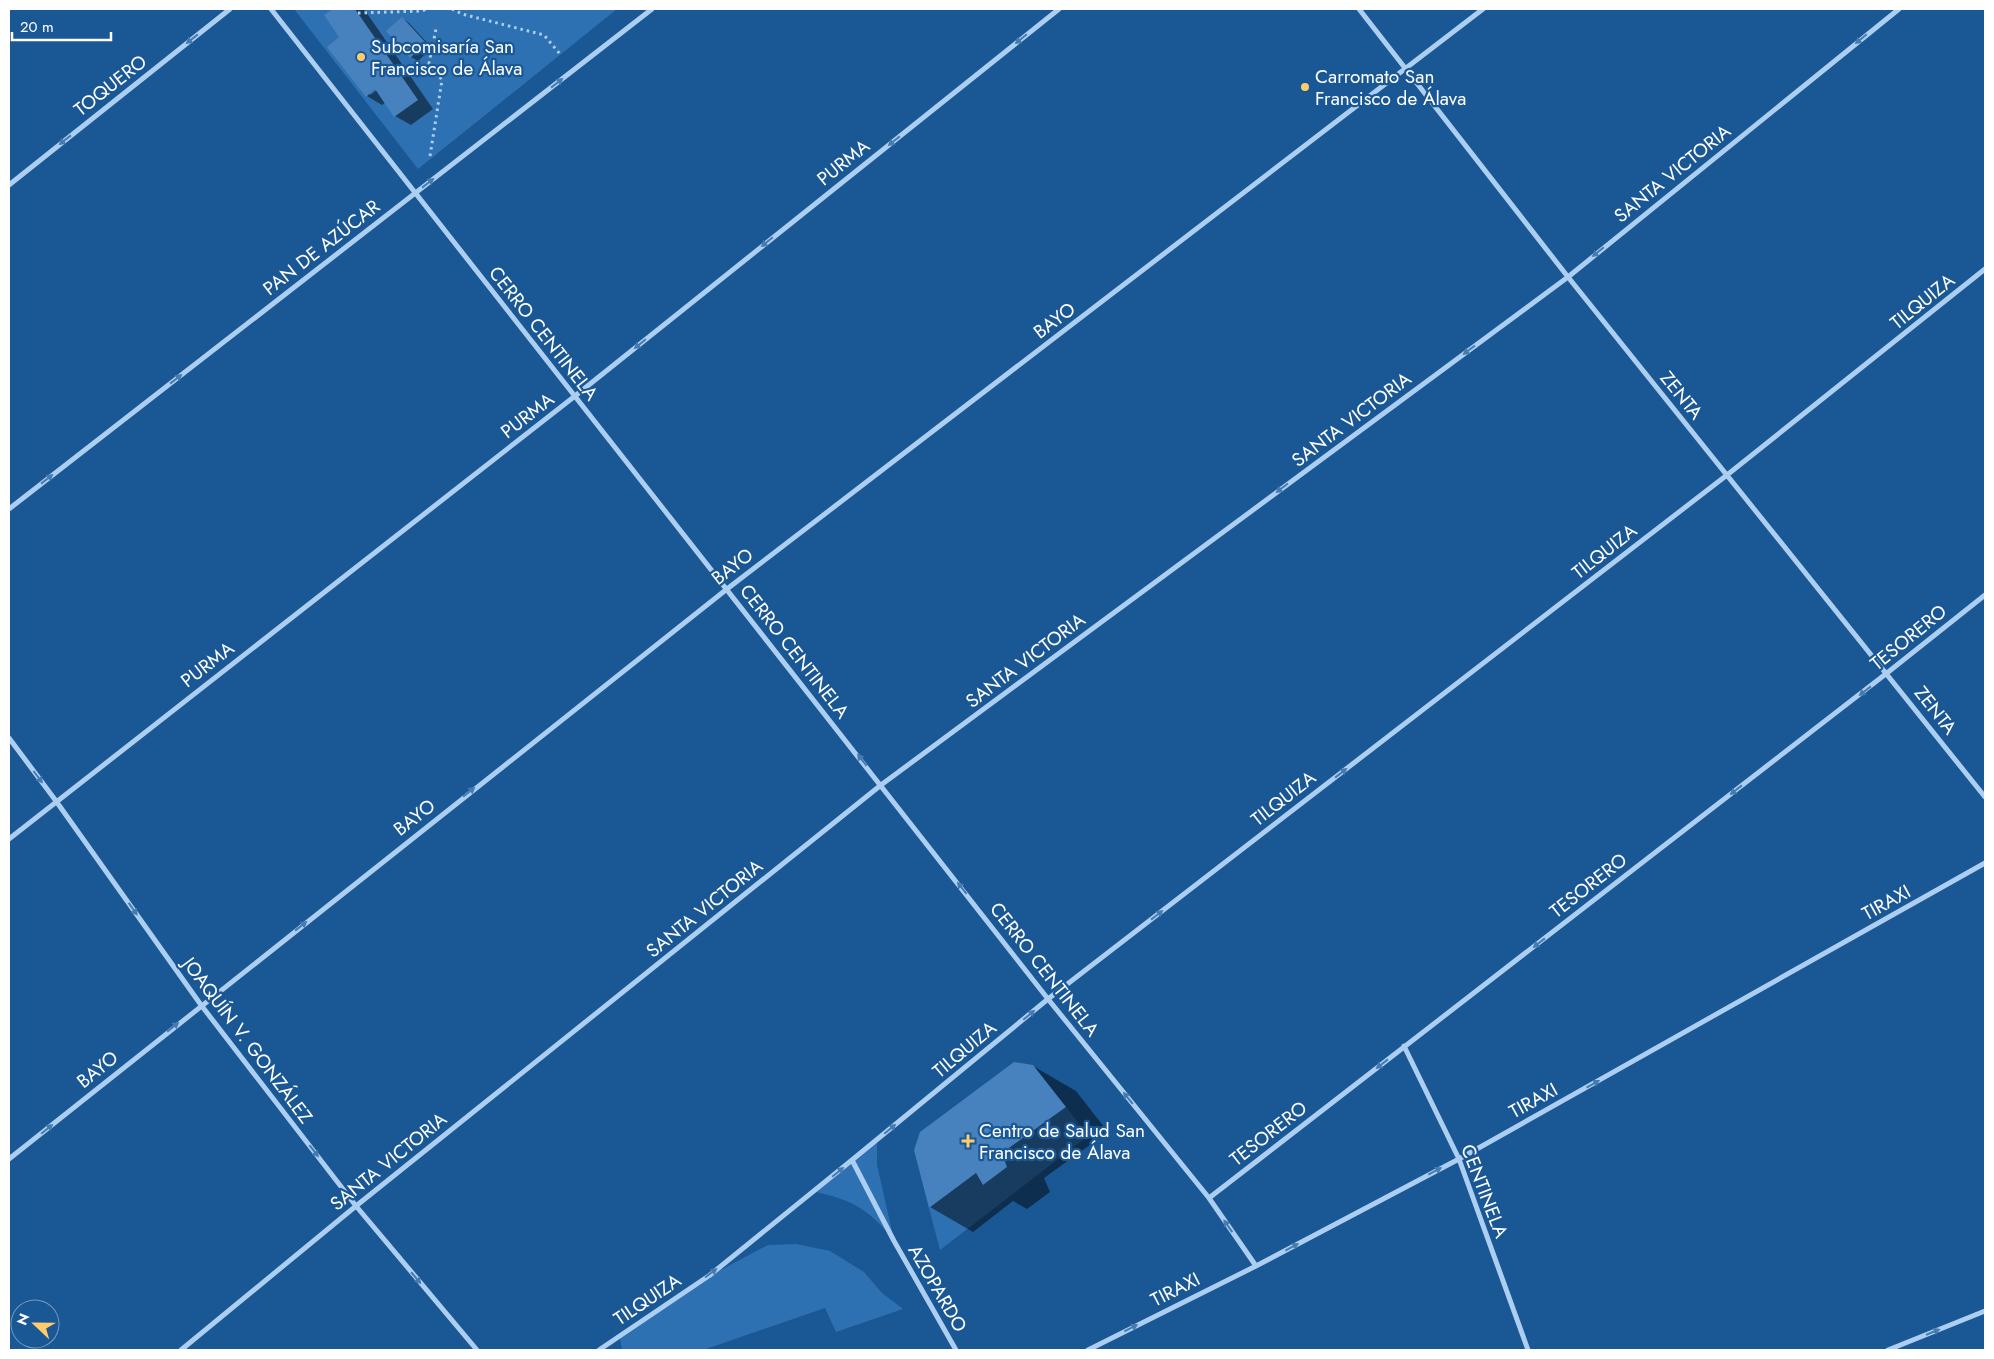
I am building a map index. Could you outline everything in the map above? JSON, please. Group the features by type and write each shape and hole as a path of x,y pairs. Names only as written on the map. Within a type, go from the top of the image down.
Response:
{"street":[{"name":"TOQUERO","path":"9,185 230,9"},
{"name":"CERRO CENTINELA","path":"271,9 1048,998 1209,1198 1256,1266"},
{"name":"PAN DE AZÚCAR","path":"9,509 652,9"},
{"name":"PURMA","path":"9,839 575,396 1059,9"},
{"name":"ZENTA","path":"1359,9 1568,277 1985,797"},
{"name":"BAYO","path":"9,1159 727,589 1483,9"},
{"name":"SANTA VICTORIA","path":"181,1350 356,1206 881,785 1568,277 1899,9"},
{"name":"TILQUIZA","path":"599,1350 710,1274 852,1160 1048,998 1727,475 1985,269"},
{"name":"TESORERO","path":"1209,1198 1985,595"},
{"name":"JOAQUÍN V. GONZÁLEZ","path":"9,738 201,1005 356,1206 477,1350"},
{"name":"TIRAXI","path":"1088,1350 1256,1266 1459,1159 1985,863"},
{"name":"CENTINELA","path":"1404,1046 1459,1159 1528,1350"},
{"name":"AZOPARDO","path":"852,1160 894,1242 956,1350"},
{"path":"1888,1350 1985,1311"}],"path":[{"path":"358,13 427,9"},
{"path":"452,9 462,14 544,35 560,54"},
{"path":"430,159 442,80 429,63 436,29"}],"shaded area":[{"path":"294,9 617,9 418,169"},
{"path":"1066,1107 1088,1136 940,1250 929,1208 976,1173 983,1185 1007,1167 1002,1153"},
{"path":"877,1139 877,1165 894,1240 876,1220 858,1207 838,1198 812,1191"},
{"path":"796,1244 830,1251 864,1272 882,1293 903,1309 836,1332 825,1308 703,1350 622,1350 620,1339 719,1271 768,1245"}],"building":[{"path":"333,9 355,9 418,100 394,117 375,89 366,97 327,47 339,37 324,15"},
{"path":"402,17 426,43 410,58 386,31"},
{"name":"Centro de Salud San Francisco de Álava","path":"1014,1062 1033,1065 1066,1107 1002,1153 1007,1167 983,1185 976,1173 929,1208 914,1150 920,1132"}],"place":[{"name":"Subcomisaría San Francisco de Álava","path":"361,57"},
{"name":"Carromato San Francisco de Álava","path":"1305,87"},
{"name":"Centro de Salud San Francisco de Álava","path":"968,1141"}]}
